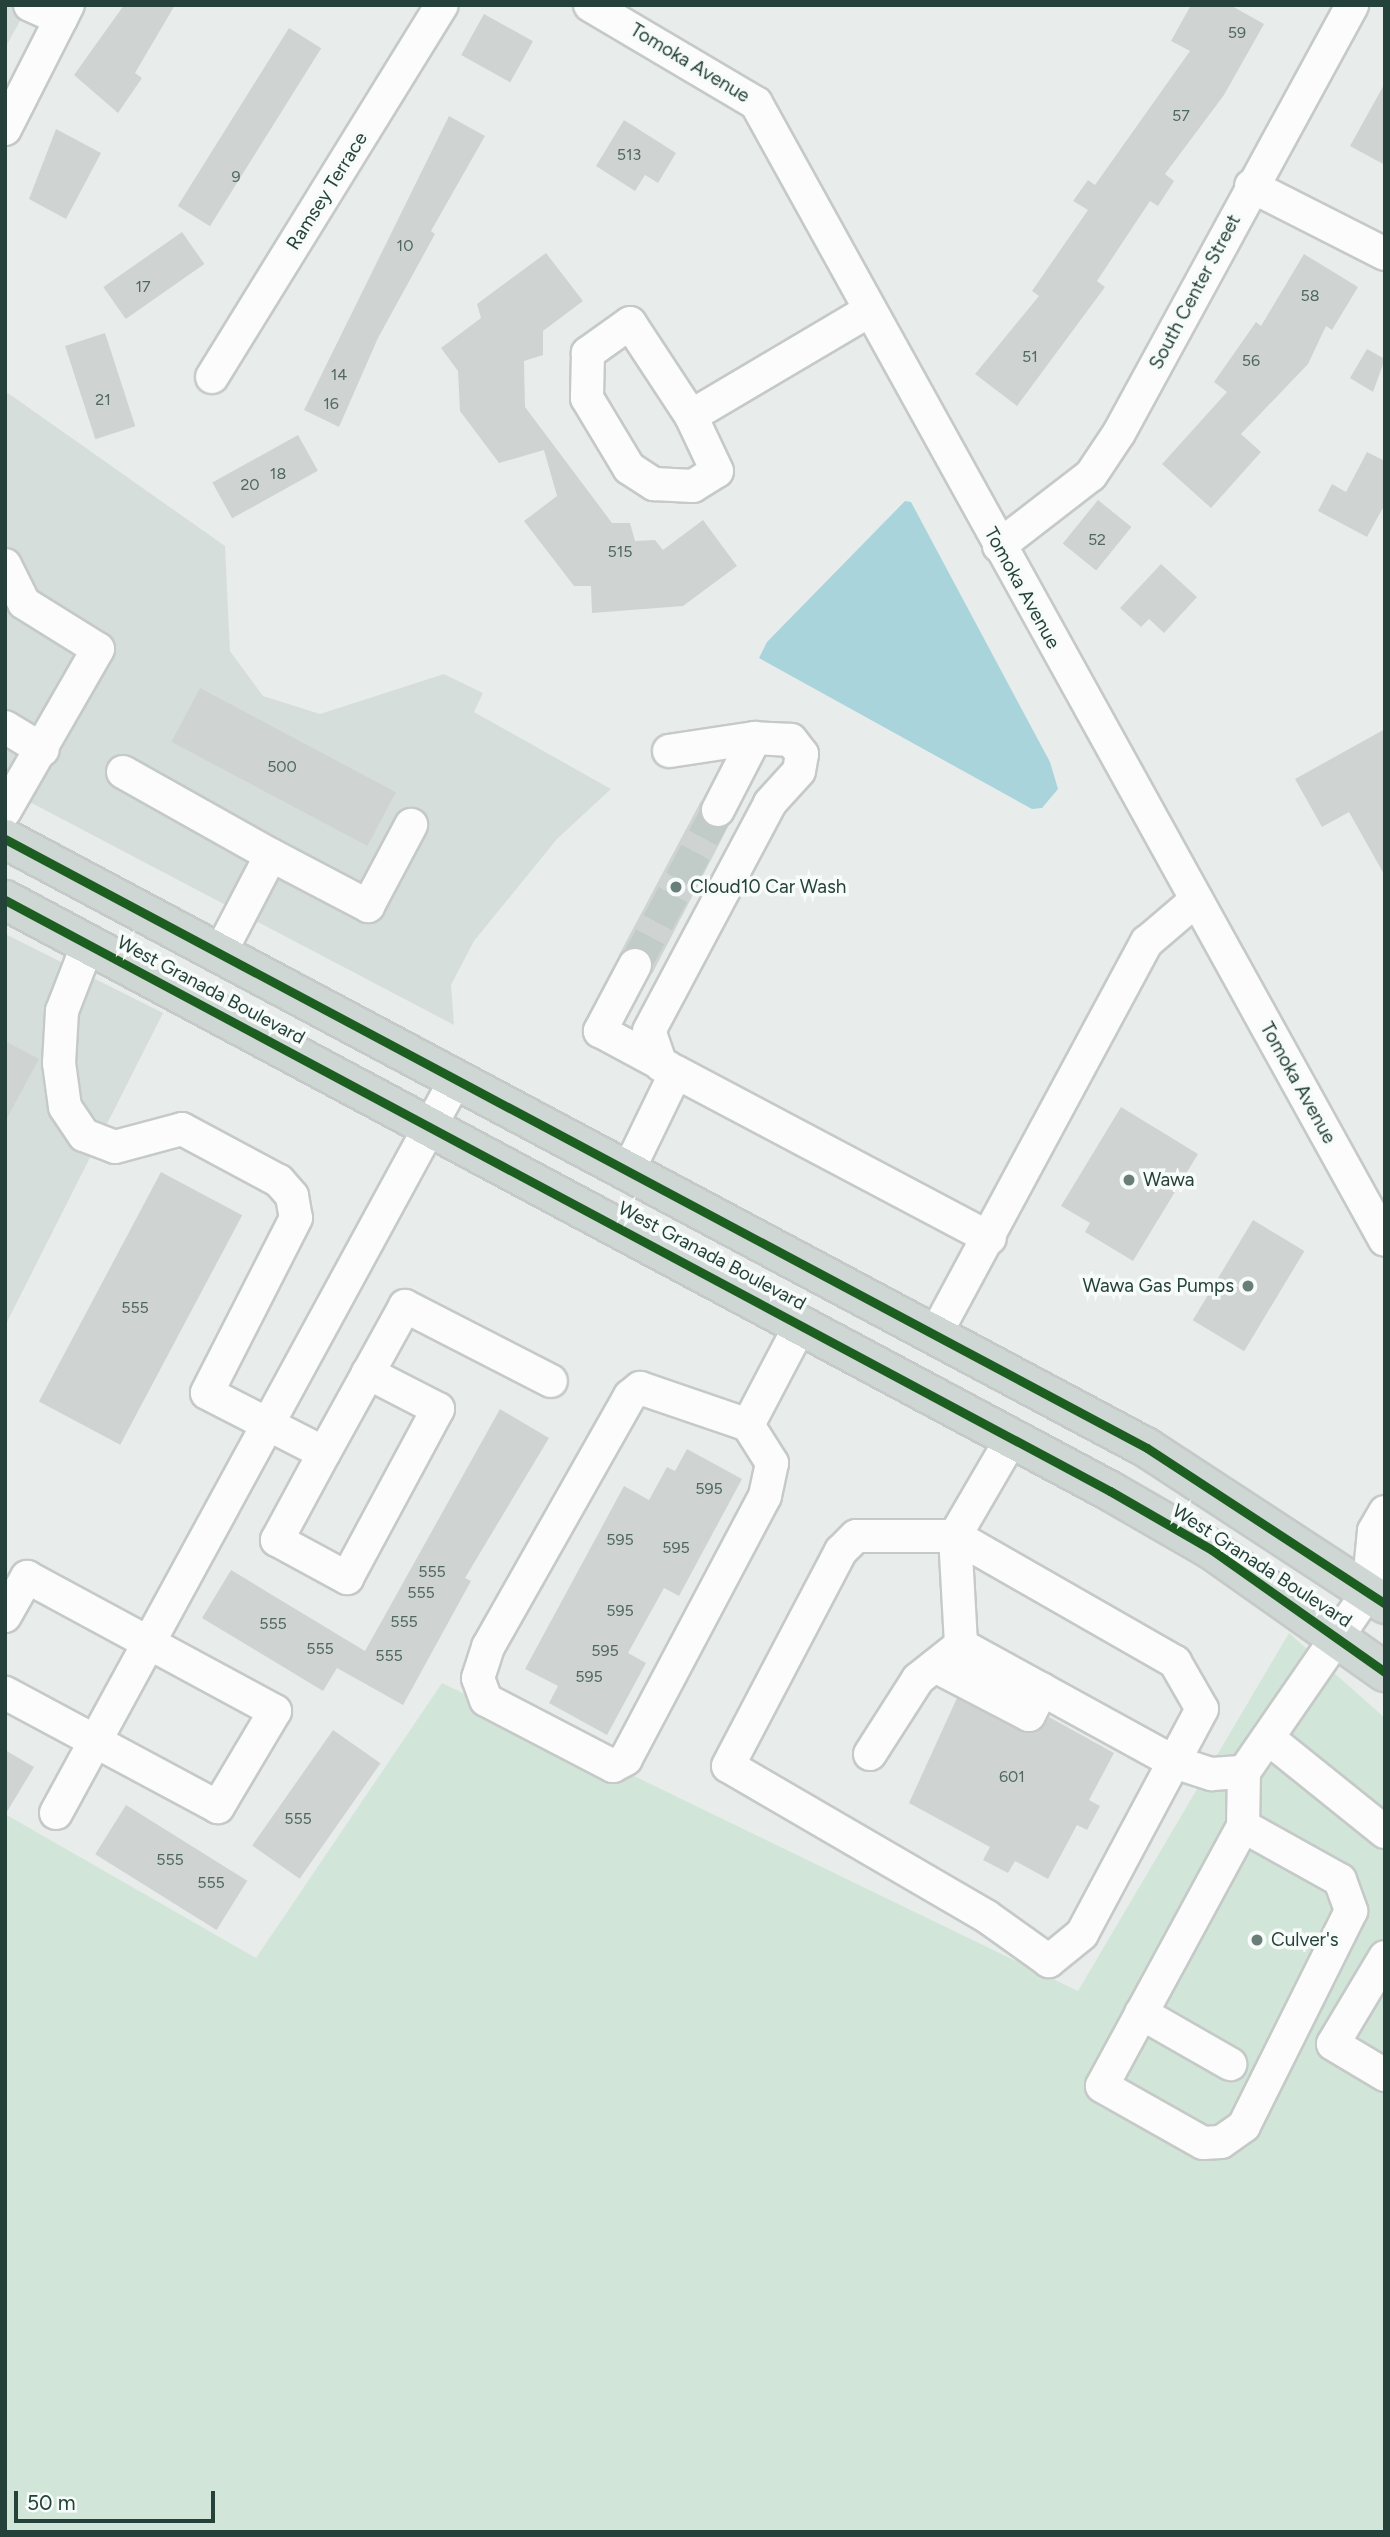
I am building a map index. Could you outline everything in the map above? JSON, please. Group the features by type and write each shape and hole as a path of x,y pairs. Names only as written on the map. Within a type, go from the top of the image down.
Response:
{"main road":[{"name":"West Granada Boulevard","path":"5,839 1147,1448 1379,1592"},
{"name":"West Granada Boulevard","path":"5,900 1012,1438 1212,1550 1385,1672"}],"street":[{"path":"5,128 65,12 30,5"},
{"name":"Ramsey Terrace","path":"212,377 442,5"},
{"name":"Tomoka Avenue","path":"590,5 756,103 1385,1240"},
{"name":"South Center Street","path":"999,546 1091,475 1352,5"},
{"path":"1251,186 1385,254"},
{"path":"691,416 870,310"},
{"path":"630,323 691,416 718,471 693,486 654,484 629,468 587,398 588,353 630,323"},
{"path":"5,565 15,598 98,649 43,750 5,811"},
{"path":"5,727 43,750"},
{"path":"718,810 755,738"},
{"path":"669,751 755,738 791,740 802,754 799,771 770,803 649,1031 669,1068"},
{"path":"123,772 368,906 411,825"},
{"path":"219,953 271,855"},
{"path":"935,1335 990,1238 1147,942 1196,900"},
{"path":"88,944 62,1011 60,1063 65,1107 84,1135 115,1147 182,1129 279,1181 292,1196 296,1218 207,1393 324,1453"},
{"path":"635,965 600,1031 990,1238"},
{"path":"628,1171 669,1068"},
{"path":"57,1813 266,1425 433,1127 456,1079"},
{"path":"369,1373 439,1409 347,1578 277,1540 405,1306 551,1381"},
{"path":"748,1425 801,1324"},
{"path":"640,1388 748,1425 772,1463 765,1496 626,1759 613,1766 597,1763 486,1700 478,1678 488,1647 630,1396 640,1388"},
{"path":"961,1645 954,1536 1012,1438"},
{"path":"1243,1826 1340,1880 1351,1911 1235,2135 1203,2143 1102,2086 1243,1826 1244,1772 1338,1637 1379,1592 1374,1531 1385,1512"},
{"path":"856,1536 954,1536 1175,1662 1202,1709 1082,1934 1049,1961 986,1916 728,1766 848,1544 856,1536"},
{"path":"5,1616 27,1577 275,1711 218,1807 5,1693"},
{"path":"870,1754 918,1679 961,1645"},
{"path":"961,1645 1174,1762 1212,1774 1244,1772"},
{"path":"935,1665 1029,1716 1042,1689"},
{"path":"1268,1738 1385,1832"},
{"path":"1385,1957 1333,2044 1385,2075"},
{"path":"1141,2013 1230,2064"}],"shaded area":[{"path":"5,5 29,5 5,48"},
{"path":"5,391 225,546 230,651 263,696 320,714 444,674 483,693 474,712 611,789 557,839 474,941 451,985 454,1025 5,789"},
{"path":"5,934 163,1013 5,1326"}],"green space":[{"path":"1289,1633 1385,1718 1385,2532 5,2532 5,1814 256,1958 442,1683 1078,1991"}],"water":[{"path":"905,501 911,502 1050,762 1058,789 1042,808 1032,809 759,658 767,642"}],"building":[{"path":"124,5 175,5 135,73 142,78 118,113 74,75"},
{"path":"1191,5 1230,5 1264,24 1224,95 1165,174 1174,181 1158,206 1150,201 1097,281 1105,287 1017,406 975,374 1039,296 1032,291 1088,210 1073,201 1088,180 1095,185 1190,51 1171,41"},
{"path":"484,14 533,41 510,82 461,55"},
{"path":"289,28 321,48 210,226 178,206"},
{"path":"1385,83 1385,165 1350,146"},
{"path":"449,116 485,136 431,231 435,234 378,338 339,427 304,410"},
{"path":"624,120 676,153 658,183 645,175 635,191 596,166"},
{"path":"56,129 101,153 66,219 29,199"},
{"path":"182,232 204,264 126,319 103,287"},
{"path":"546,253 583,301 543,331 543,355 524,361 525,407 612,523 630,523 635,541 655,540 663,550 703,520 737,566 683,606 592,613 591,586 574,586 524,521 557,496 544,450 499,463 460,411 458,371 441,348 481,318 477,304"},
{"path":"1304,254 1358,287 1332,330 1326,326 1308,364 1241,434 1261,452 1211,508 1162,464 1227,392 1214,382 1256,322 1261,326"},
{"path":"105,333 135,426 95,439 65,346"},
{"path":"1367,349 1385,359 1373,392 1350,378"},
{"path":"298,435 318,471 232,518 212,483"},
{"path":"1367,452 1385,461 1385,504 1367,537 1318,511 1332,484 1346,492"},
{"path":"1098,500 1131,527 1096,571 1063,544"},
{"path":"1161,564 1197,597 1164,633 1149,619 1141,627 1120,608"},
{"path":"200,688 396,792 367,846 171,742"},
{"path":"1385,729 1385,876 1349,812 1322,827 1295,779"},
{"name":"Cloud10 Car Wash","path":"701,801 709,826 729,825 652,974 644,949 619,955"},
{"path":"5,1041 39,1059 5,1122"},
{"name":"Wawa","path":"1121,1107 1198,1154 1133,1261 1085,1232 1090,1223 1061,1206"},
{"path":"161,1172 242,1215 120,1445 39,1402"},
{"name":"Wawa Gas Pumps","path":"1253,1220 1304,1251 1244,1351 1193,1320"},
{"path":"500,1409 549,1438 465,1578 471,1581 403,1705 337,1668 323,1691 202,1618 231,1570 365,1651"},
{"path":"687,1449 742,1479 679,1596 664,1588 628,1653 646,1663 607,1735 549,1703 558,1686 525,1669 624,1486 649,1500 667,1467 675,1471"},
{"path":"957,1698 1029,1733 1049,1717 1114,1753 1089,1800 1100,1806 1087,1830 1077,1825 1048,1879 1015,1861 1008,1873 983,1860 990,1847 909,1803"},
{"path":"333,1730 381,1763 300,1879 252,1846"},
{"path":"5,1750 34,1767 5,1815"},
{"path":"126,1805 247,1881 217,1930 95,1854"}],"tunnel":[{"path":"635,965 718,810"}],"cycle path":[{"path":"5,839 1147,1448 1385,1604"},
{"path":"5,900 1110,1491 1212,1550 1385,1672"}],"place":[{"name":"Cloud10 Car Wash","path":"676,887"},
{"name":"Wawa","path":"1129,1180"},
{"name":"Wawa Gas Pumps","path":"1248,1286"},
{"name":"Culver's","path":"1257,1940"}]}
